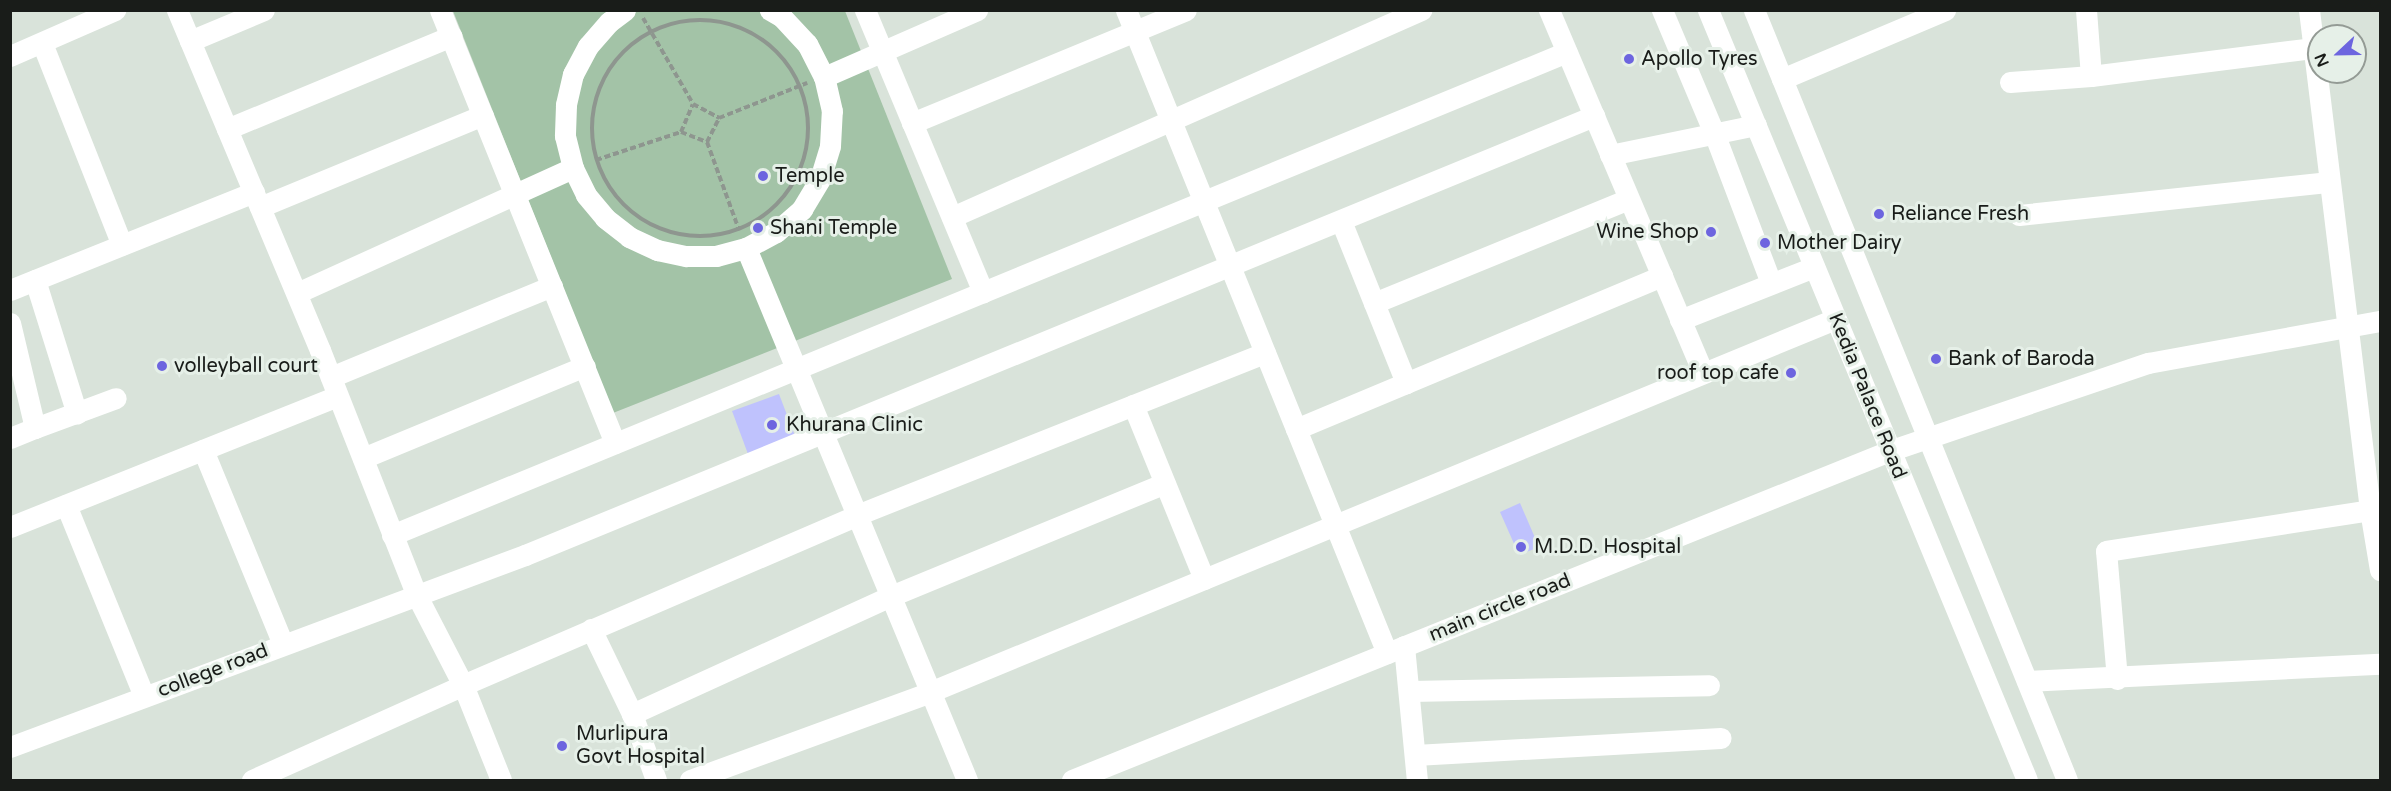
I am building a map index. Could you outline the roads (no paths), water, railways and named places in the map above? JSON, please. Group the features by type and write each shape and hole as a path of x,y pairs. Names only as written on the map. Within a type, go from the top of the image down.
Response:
{"street":[{"path":"10,56 115,10"},
{"path":"177,10 297,293 416,594 463,685 501,780"},
{"path":"190,41 264,10"},
{"path":"441,10 615,443"},
{"path":"625,10 609,22 588,46 573,74 566,105 565,126 573,168 592,203 605,218 629,237 657,250 686,256 717,255 742,239 776,232 802,208 820,179 830,146 832,111 825,77 807,44 782,17 770,10"},
{"path":"866,10 982,292"},
{"path":"825,77 977,10"},
{"path":"1126,10 1335,525 1396,650 1410,691 1417,780"},
{"path":"912,123 1186,10"},
{"path":"951,217 1421,10"},
{"path":"1549,10 1703,373"},
{"path":"1662,10 1714,133 1771,283"},
{"name":"Kedia Palace Road","path":"1708,10 2027,780"},
{"name":"Kedia Palace Road","path":"1754,10 2067,780"},
{"path":"1782,79 1945,10"},
{"path":"2086,10 2091,76"},
{"path":"227,129 451,36"},
{"path":"42,43 122,245"},
{"path":"2010,82 2091,76 2307,49"},
{"path":"392,535 1567,52"},
{"path":"2318,84 2370,510 2380,570"},
{"path":"10,290 122,245 257,200 483,115"},
{"name":"college road","path":"10,747 525,555 1594,116"},
{"path":"1610,155 1756,125"},
{"path":"297,293 573,168"},
{"path":"2019,215 2330,182"},
{"path":"1374,303 1629,199"},
{"path":"1341,221 1406,383"},
{"path":"742,239 967,780"},
{"path":"1680,320 1814,267"},
{"path":"1296,429 1662,276"},
{"path":"35,280 77,414"},
{"path":"10,527 203,450 552,286"},
{"path":"690,780 930,692 1835,319"},
{"name":"main circle road","path":"1072,780 1105,774 1396,650 1928,437 2148,363 2380,321"},
{"path":"10,323 35,428"},
{"path":"252,780 463,685 857,515 1265,353"},
{"path":"363,458 585,366"},
{"path":"10,438 116,398"},
{"path":"1133,405 1204,579"},
{"path":"203,450 283,644"},
{"path":"632,714 891,596 1165,483"},
{"path":"66,505 144,696"},
{"path":"2117,679 2106,551 2370,510"},
{"path":"591,629 632,714 656,780"},
{"path":"2027,681 2117,679 2380,664"},
{"path":"1410,691 1709,685"},
{"path":"1415,754 1721,738"}],"place":[{"name":"Apollo Tyres","path":"1629,59"},
{"name":"Temple","path":"763,176"},
{"name":"Reliance Fresh","path":"1879,214"},
{"name":"Shani Temple","path":"758,228"},
{"name":"Wine Shop","path":"1711,232"},
{"name":"Mother Dairy","path":"1765,243"},
{"name":"Bank of Baroda","path":"1936,359"},
{"name":"volleyball court","path":"162,366"},
{"name":"roof top cafe","path":"1791,373"},
{"name":"Khurana Clinic","path":"772,425"},
{"name":"M.D.D. Hospital","path":"1521,547"},
{"name":"Murlipura Govt Hospital","path":"562,746"}]}
